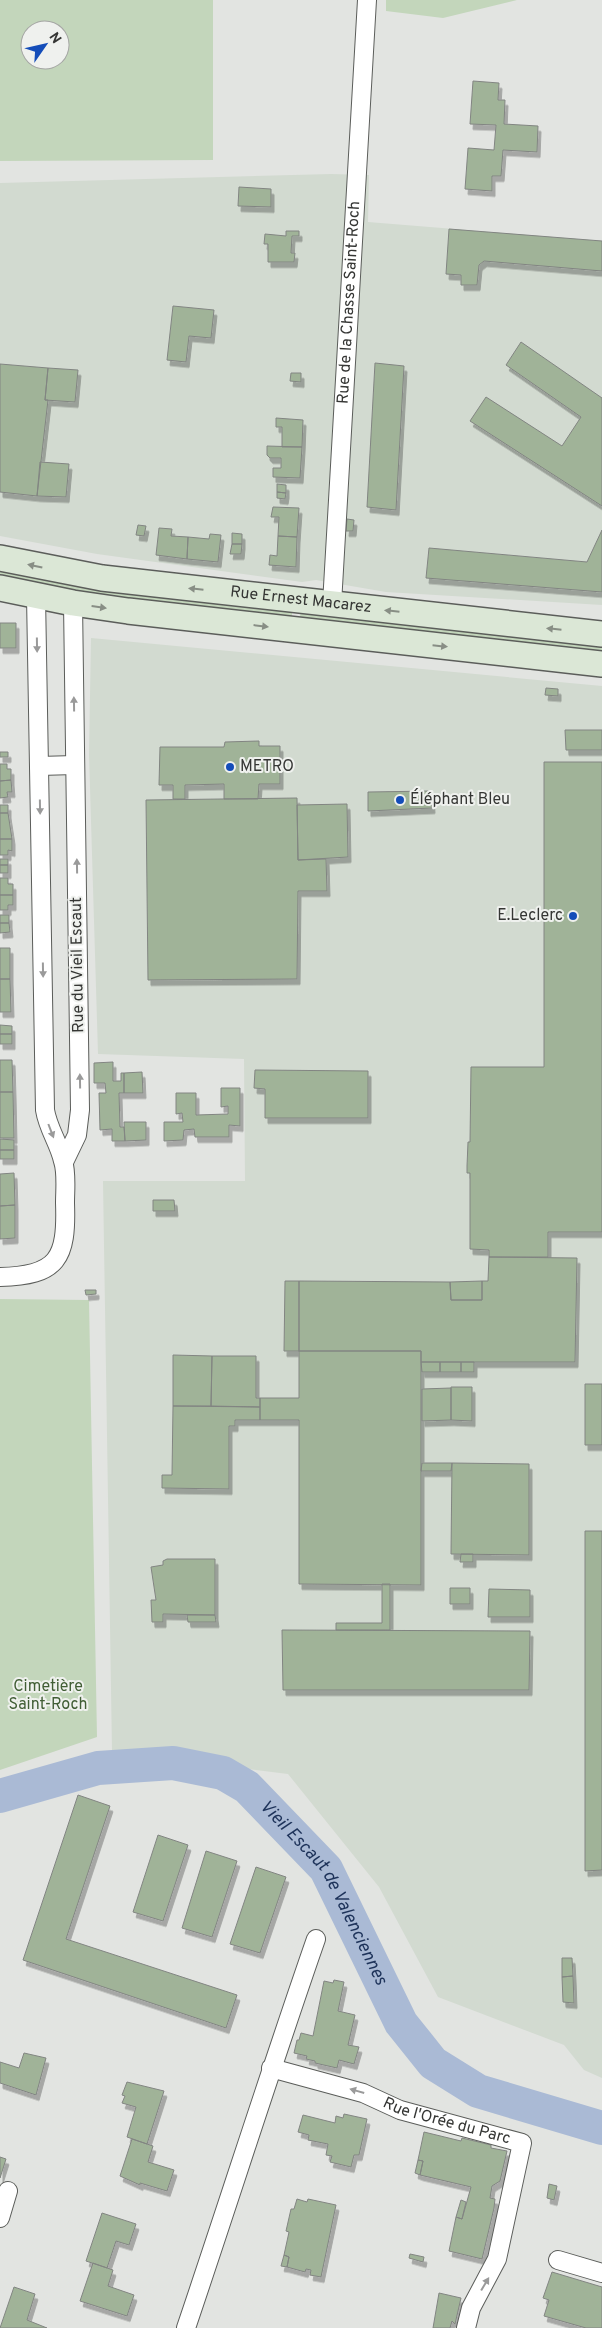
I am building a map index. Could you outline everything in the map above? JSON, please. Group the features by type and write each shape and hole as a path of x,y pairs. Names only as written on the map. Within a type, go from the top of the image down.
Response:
{"main road":[{"name":"Rue Ernest Macarez","path":"0,558 102,578 602,634"},
{"name":"Rue Ernest Macarez","path":"0,588 73,603 602,664"}],"street":[{"name":"Rue de la Chasse Saint-Roch","path":"332,604 366,0"},
{"name":"Rue du Vieil Escaut","path":"0,1277 33,1275 46,1268 60,1253 66,1232 64,1162 49,1127 45,1110 36,596"},
{"name":"Rue du Vieil Escaut","path":"64,1162 77,1135 80,1110 73,603"},
{"path":"39,766 75,765"},
{"path":"186,2328 244,2159 271,2068 316,1939"},
{"name":"Rue l'Orée du Parc","path":"271,2068 363,2093 400,2110 522,2143 497,2259 471,2308 466,2328"},
{"path":"0,2218 8,2191"},
{"path":"558,2260 602,2273"}],"shaded area":[{"path":"331,174 369,175 368,222 602,241 602,605 386,592 316,580 302,582 97,554 0,536 0,183"},
{"path":"91,638 602,686 602,2078 584,2070 564,2045 438,1997 379,1887 288,1774 112,1752 103,1181 245,1181 244,1059 98,1054 89,754"}],"green space":[{"path":"0,0 213,0 213,160 0,161"},
{"path":"386,0 517,0 443,18 386,11"},
{"path":"0,566 292,611 292,619 147,605 0,579"},
{"path":"301,611 602,643 602,654 299,621"},
{"name":"Cimetière Saint-Roch","path":"0,1299 89,1300 97,1737 0,1770"}],"building":[{"path":"473,81 499,83 498,100 505,100 504,124 538,126 537,152 503,150 501,176 492,176 492,191 465,189 468,148 494,150 496,125 470,124"},
{"path":"239,187 271,189 271,207 238,206"},
{"path":"449,229 602,241 602,271 484,261 479,265 477,285 461,285 461,275 446,274"},
{"path":"286,231 299,231 299,236 292,236 291,253 295,253 294,262 268,262 268,244 264,244 265,234 286,236"},
{"path":"173,306 214,310 211,338 189,336 186,362 167,360"},
{"path":"521,342 602,398 602,506 470,421 486,397 562,446 581,417 506,365"},
{"path":"375,363 404,366 396,510 367,507"},
{"path":"0,364 48,368 45,400 48,400 37,496 0,492"},
{"path":"48,368 78,370 75,402 45,400"},
{"path":"291,373 301,373 301,382 290,381"},
{"path":"276,418 303,420 302,447 282,447 282,427 276,427"},
{"path":"267,446 302,447 300,478 273,477 273,468 281,468 281,458 270,458 267,455"},
{"path":"40,462 69,464 66,497 37,496"},
{"path":"277,484 286,485 286,493 277,492"},
{"path":"277,492 286,493 285,499 277,498"},
{"path":"273,507 299,508 297,537 278,536 279,517 271,517"},
{"path":"347,519 354,520 353,531 346,531"},
{"path":"138,525 146,526 144,536 136,535"},
{"path":"159,528 172,529 171,536 188,537 187,559 156,555"},
{"path":"602,530 602,592 426,578 429,548 587,562"},
{"path":"232,533 242,534 242,544 232,544"},
{"path":"210,534 221,535 218,562 187,559 188,537 209,539"},
{"path":"278,536 297,537 296,567 269,565 270,555 277,556"},
{"path":"232,544 242,544 241,554 230,554"},
{"path":"0,623 16,623 16,648 0,648"},
{"path":"546,688 558,689 558,696 545,695"},
{"path":"565,730 602,730 602,750 566,750"},
{"path":"259,741 259,746 280,746 280,784 259,784 258,799 224,799 224,784 185,785 185,799 173,799 173,785 159,785 160,747 224,747 225,742"},
{"path":"0,752 8,752 8,757 0,757"},
{"name":"E.Leclerc","path":"544,762 602,762 602,1232 548,1232 548,1257 489,1257 489,1250 470,1249 470,1173 467,1173 467,1166 468,1142 470,1142 471,1067 544,1067"},
{"path":"0,764 7,764 7,769 11,769 11,780 0,781"},
{"path":"11,780 12,792 7,792 8,797 0,798 0,781"},
{"name":"Éléphant Bleu","path":"431,791 432,808 368,811 368,792"},
{"path":"297,798 298,860 326,859 327,891 298,891 297,979 148,980 146,800"},
{"path":"347,804 348,857 298,860 297,805"},
{"path":"0,805 8,805 8,813 0,813"},
{"path":"0,813 8,813 12,839 0,839"},
{"path":"0,839 12,839 12,851 8,850 8,855 0,855"},
{"path":"0,859 8,859 8,865 0,865"},
{"path":"0,865 8,865 8,873 0,873"},
{"path":"0,878 8,878 8,884 13,884 13,895 0,895"},
{"path":"0,895 13,895 13,905 8,905 8,910 0,910"},
{"path":"0,915 9,915 9,923 0,923"},
{"path":"0,923 9,923 10,932 0,933"},
{"path":"0,948 10,948 10,979 0,979"},
{"path":"0,979 10,979 11,1012 0,1012"},
{"path":"0,1025 12,1026 12,1034 0,1034"},
{"path":"0,1034 12,1034 12,1044 0,1044"},
{"path":"0,1060 12,1060 13,1092 0,1092"},
{"path":"113,1062 113,1081 121,1081 121,1073 124,1073 124,1093 119,1093 120,1127 124,1127 125,1141 112,1141 112,1129 100,1130 99,1093 106,1093 105,1083 94,1083 94,1063"},
{"path":"255,1070 368,1071 368,1118 265,1118 265,1089 254,1088"},
{"path":"142,1072 143,1093 124,1093 124,1073"},
{"path":"221,1088 240,1088 240,1126 229,1125 229,1137 195,1137 194,1129 184,1130 183,1140 164,1141 164,1122 183,1122 182,1113 176,1114 176,1093 196,1093 196,1115 228,1114 228,1106 221,1107"},
{"path":"0,1092 13,1092 14,1138 0,1138"},
{"path":"124,1122 146,1122 146,1140 125,1141"},
{"path":"0,1139 14,1140 14,1150 0,1150"},
{"path":"0,1150 14,1150 14,1159 0,1159"},
{"path":"14,1173 15,1205 0,1206 0,1174"},
{"path":"153,1200 174,1200 175,1211 153,1211"},
{"path":"15,1205 15,1238 0,1239 0,1206"},
{"path":"489,1257 577,1258 575,1362 421,1362 421,1351 299,1351 299,1281 450,1282 451,1300 482,1300 482,1281 488,1281"},
{"path":"285,1281 299,1281 299,1351 284,1351"},
{"path":"482,1281 482,1300 451,1300 450,1282"},
{"path":"85,1290 96,1290 96,1294 86,1295"},
{"path":"299,1351 421,1351 421,1585 299,1584 299,1420 260,1420 260,1398 299,1398"},
{"path":"173,1355 212,1356 211,1406 173,1406"},
{"path":"212,1356 256,1356 256,1398 260,1398 260,1407 211,1406"},
{"path":"421,1362 440,1362 440,1372 422,1372"},
{"path":"440,1362 461,1362 461,1372 440,1372"},
{"path":"461,1362 474,1362 474,1372 461,1372"},
{"path":"585,1384 602,1384 602,1445 585,1445"},
{"path":"451,1387 472,1387 472,1421 451,1420"},
{"path":"451,1388 451,1420 422,1421 422,1389"},
{"path":"173,1406 260,1407 260,1420 235,1420 235,1426 229,1426 229,1489 162,1488 162,1475 172,1475"},
{"path":"422,1463 452,1463 451,1471 421,1471"},
{"path":"452,1463 529,1464 529,1555 451,1554"},
{"path":"585,1531 602,1531 602,1870 585,1871"},
{"path":"461,1554 473,1554 473,1562 460,1562"},
{"path":"167,1559 215,1559 215,1615 163,1614 163,1622 152,1622 151,1600 156,1600 151,1567 163,1565 163,1561"},
{"path":"382,1584 390,1584 390,1630 336,1630 336,1623 382,1623"},
{"path":"450,1588 470,1588 470,1604 450,1604"},
{"path":"489,1589 530,1590 530,1617 488,1617"},
{"path":"187,1615 215,1615 216,1622 188,1622"},
{"path":"282,1630 530,1631 529,1690 283,1690"},
{"path":"78,1795 110,1806 66,1939 237,1995 226,2028 23,1960"},
{"path":"158,1835 188,1845 163,1921 133,1912"},
{"path":"206,1851 237,1861 212,1937 182,1928"},
{"path":"256,1867 286,1877 260,1953 230,1944"},
{"path":"562,1958 572,1958 573,1976 562,1977"},
{"path":"573,1976 574,2003 563,2002 562,1977"},
{"path":"334,1980 344,1982 338,2011 355,2015 348,2045 359,2047 354,2064 339,2060 337,2068 315,2063 315,2061 306,2059 307,2056 294,2053 301,2033 313,2036 324,1981 333,1983"},
{"path":"24,2053 46,2058 36,2095 0,2083 0,2062 19,2068"},
{"path":"127,2082 164,2091 147,2144 127,2137 136,2107 122,2103 125,2096 122,2095"},
{"path":"344,2114 367,2119 359,2155 354,2155 351,2167 330,2162 332,2156 326,2155 328,2144 308,2140 309,2135 298,2132 303,2115 335,2123 336,2116 343,2118"},
{"path":"424,2132 461,2141 462,2138 491,2145 491,2148 507,2151 500,2181 492,2186 490,2198 495,2199 494,2208 482,2259 449,2251 456,2217 462,2219 471,2187 420,2175 423,2161 418,2160"},
{"path":"132,2139 153,2146 148,2162 174,2170 167,2191 140,2183 140,2185 120,2176"},
{"path":"0,2157 6,2159 0,2178"},
{"path":"418,2160 423,2161 420,2175 415,2173"},
{"path":"549,2184 557,2186 554,2200 547,2198"},
{"path":"297,2199 307,2202 308,2199 336,2205 321,2277 310,2275 311,2270 306,2269 305,2272 287,2267 289,2257 284,2255 289,2232 286,2231 291,2209 294,2209"},
{"path":"461,2200 466,2202 462,2219 456,2217"},
{"path":"102,2213 136,2224 129,2245 116,2241 107,2268 86,2261"},
{"path":"410,2254 424,2257 423,2262 409,2258"},
{"path":"284,2255 289,2257 287,2267 281,2266"},
{"path":"93,2263 113,2270 108,2286 134,2295 127,2316 80,2301"},
{"path":"552,2272 602,2287 602,2328 586,2328 544,2316 549,2300 543,2298"},
{"path":"14,2287 35,2294 27,2320 47,2328 0,2328"},
{"path":"439,2293 461,2298 455,2324 452,2321 450,2328 433,2328"}],"waterway":[{"name":"Vieil Escaut de Valenciennes","path":"0,1796 98,1768 173,1763 223,1773 247,1787 326,1869 401,2023 433,2063 478,2091 602,2128"}],"place":[{"name":"METRO","path":"230,767"},
{"name":"Éléphant Bleu","path":"400,800"},
{"name":"E.Leclerc","path":"573,916"}]}
